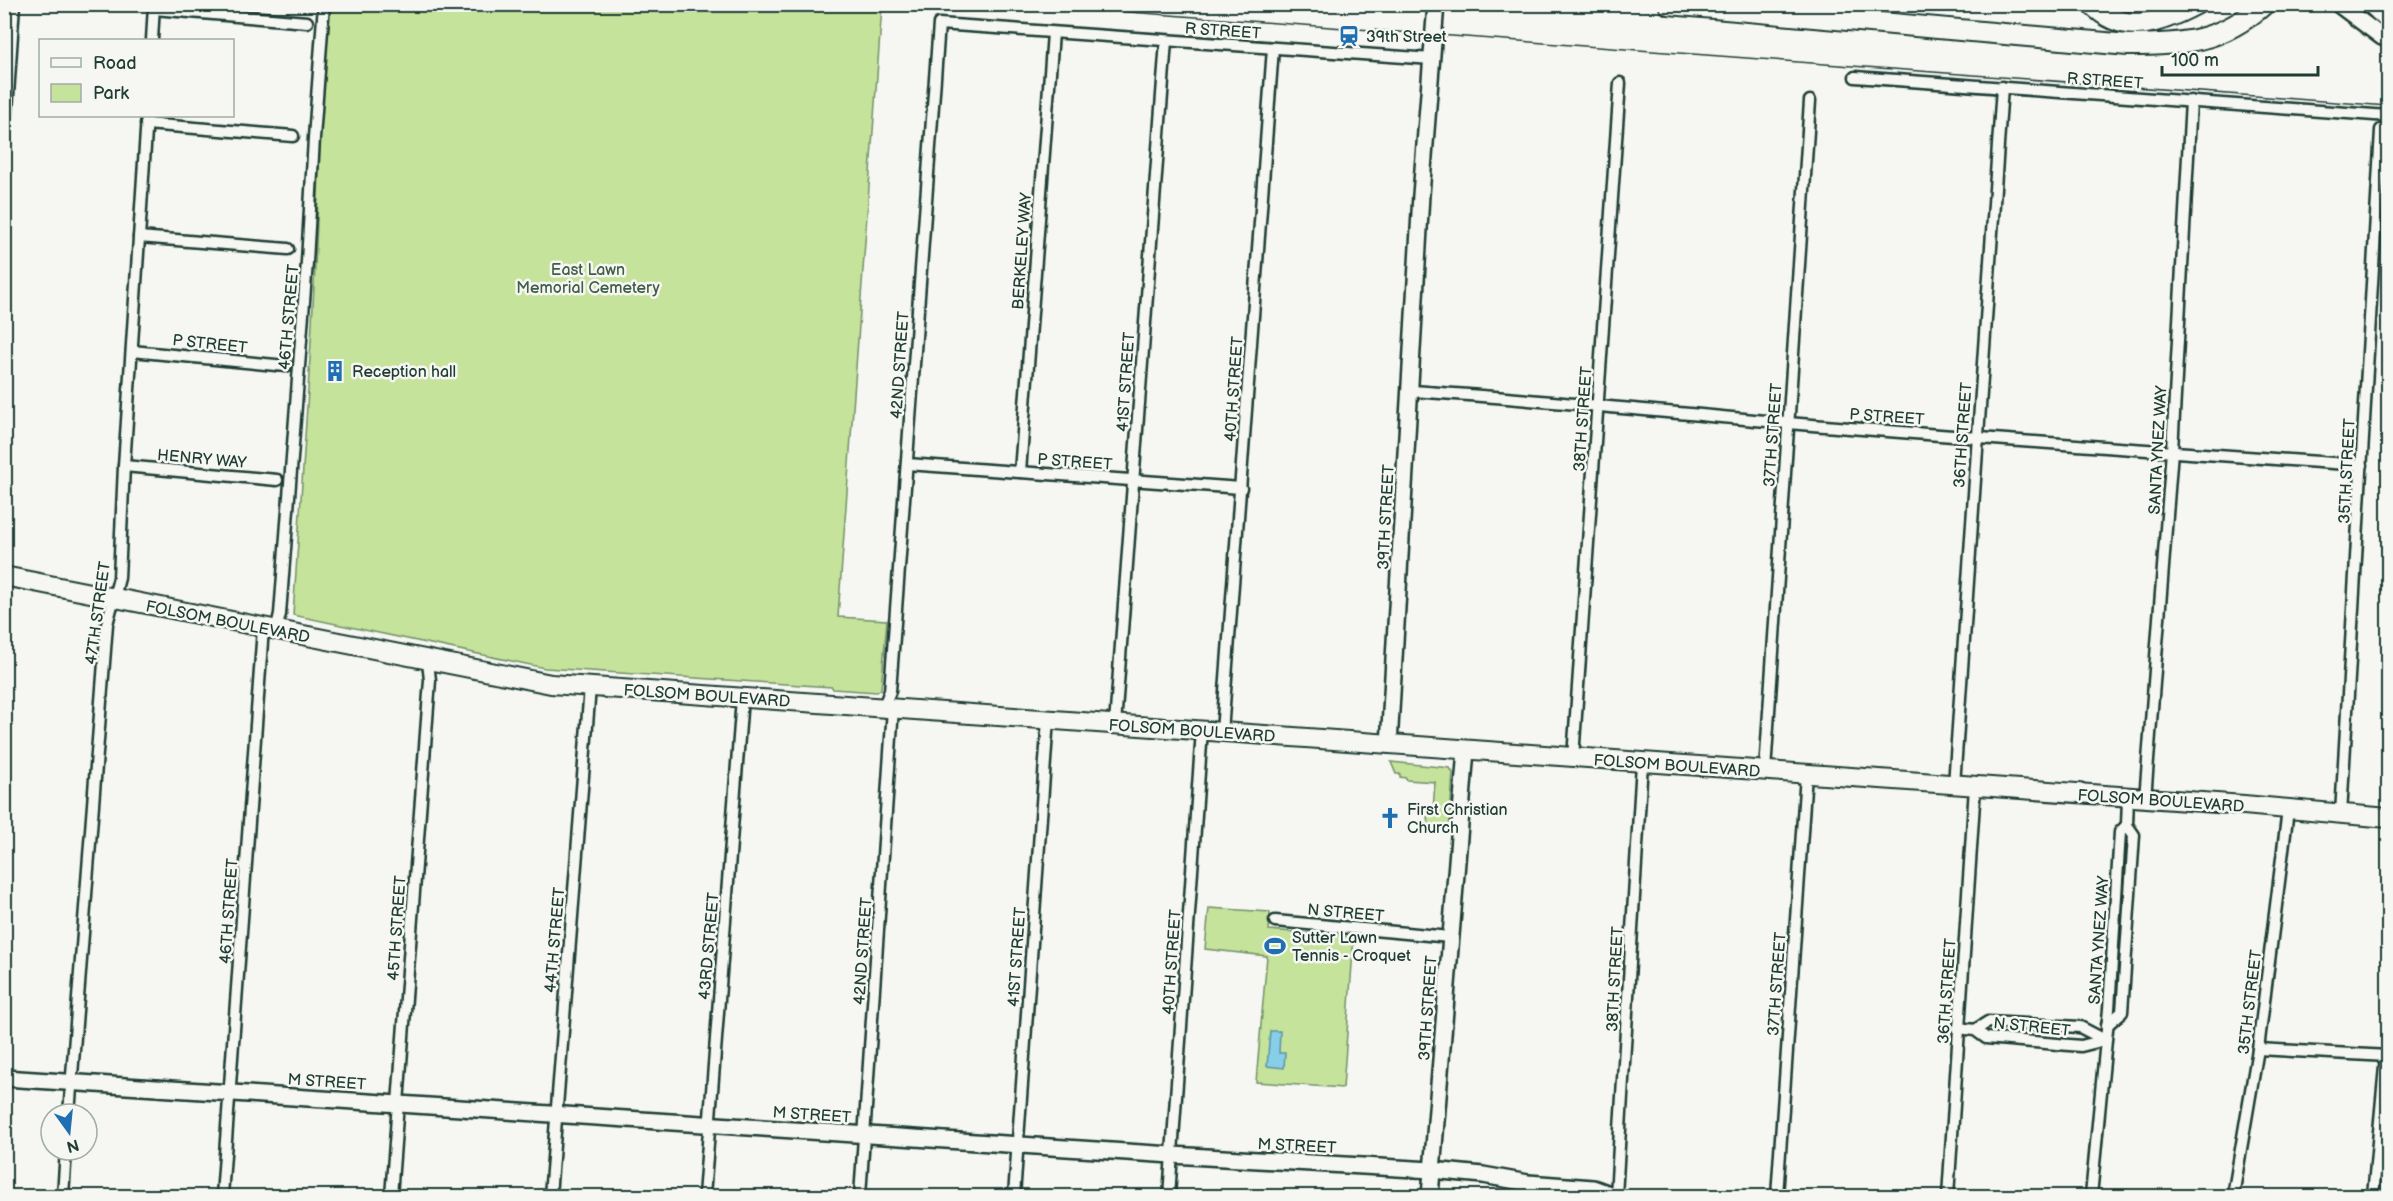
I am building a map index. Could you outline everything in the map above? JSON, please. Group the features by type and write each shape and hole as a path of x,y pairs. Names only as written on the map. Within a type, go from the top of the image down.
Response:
{"highway":[{"path":"1669,4 2128,45 2162,45 2199,40 2229,30 2246,20 2264,4"},
{"path":"2092,4 2114,20 2144,24 2169,18 2196,4"}],"main road":[{"name":"FOLSOM BOULEVARD","path":"4,576 525,681 2388,818"}],"street":[{"path":"4,156 9,26 14,4"},
{"name":"46TH STREET","path":"222,1197 269,630 281,603 324,4"},
{"name":"39TH STREET","path":"1389,745 1421,195 1436,4"},
{"path":"2338,4 2382,38 2388,39"},
{"path":"2368,4 2388,22"},
{"path":"152,39 154,7 306,22"},
{"name":"R STREET","path":"939,24 1432,59"},
{"name":"42ND STREET","path":"860,1197 888,708 939,24"},
{"name":"BERKELEY WAY","path":"1020,472 1053,33"},
{"name":"41ST STREET","path":"1115,725 1166,41"},
{"name":"40TH STREET","path":"1222,732 1274,48"},
{"name":"R STREET","path":"1855,77 2388,116"},
{"name":"38TH STREET","path":"1573,758 1620,83"},
{"name":"36TH STREET","path":"1954,785 2002,87"},
{"name":"37TH STREET","path":"1765,771 1810,101"},
{"name":"SANTA YNEZ WAY","path":"2091,1197 2107,1025 2120,832 2127,825 2136,799 2172,451 2191,101"},
{"path":"147,120 293,136"},
{"name":"47TH STREET","path":"70,1102 106,636 119,578 124,466 147,120"},
{"name":"35TH STREET","path":"2341,814 2385,130"},
{"path":"139,237 288,249"},
{"name":"P STREET","path":"132,351 286,366"},
{"name":"P STREET","path":"1411,391 1977,438 2362,465"},
{"name":"P STREET","path":"907,464 1240,488"},
{"name":"HENRY WAY","path":"124,466 277,480"},
{"name":"45TH STREET","path":"391,1197 430,680 428,662"},
{"name":"44TH STREET","path":"550,1197 590,687"},
{"name":"43RD STREET","path":"704,1197 742,698"},
{"name":"41ST STREET","path":"1014,1197 1048,719"},
{"name":"40TH STREET","path":"1169,1197 1202,730"},
{"name":"39TH STREET","path":"1430,1197 1466,750"},
{"name":"38TH STREET","path":"1615,1197 1642,763"},
{"name":"37TH STREET","path":"1777,1197 1806,774"},
{"name":"36TH STREET","path":"1948,1197 1974,787"},
{"name":"35TH STREET","path":"2233,1197 2258,1049 2288,810"},
{"name":"SANTA YNEZ WAY","path":"2107,1025 2122,1012 2134,835 2127,825"},
{"path":"2117,894 2131,895"},
{"name":"N STREET","path":"1275,921 1450,937"},
{"path":"1975,1030 1988,1022 2080,1027 2105,1040"},
{"name":"N STREET","path":"1958,1028 1975,1030 1986,1038 2081,1046 2105,1040"},
{"path":"2258,1049 2387,1056 2373,1197"},
{"name":"M STREET","path":"4,1078 1432,1170 1483,1175 1528,1183 1593,1188 1615,1197"},
{"path":"63,1197 65,1162"}],"green space":[{"name":"East Lawn Memorial Cemetery","path":"856,4 882,6 838,617 887,620 881,689 877,692 545,668 293,615 317,234 322,5"},
{"path":"1391,762 1450,768 1453,773 1449,831 1429,830 1426,810 1433,810 1435,782 1407,780 1400,777 1400,774 1396,774"},
{"path":"1209,908 1270,912 1269,930 1354,937 1343,1088 1256,1082 1267,956 1205,949"}],"water":[{"path":"1270,1031 1280,1031 1279,1053 1285,1053 1284,1068 1267,1066"}],"tram line":[{"path":"1023,4 2388,106"}],"place":[{"name":"39th Street","path":"1349,36"},
{"name":"Reception hall","path":"335,371"},
{"name":"First Christian Church","path":"1390,818"},
{"name":"Sutter Lawn Tennis - Croquet","path":"1275,946"}]}
